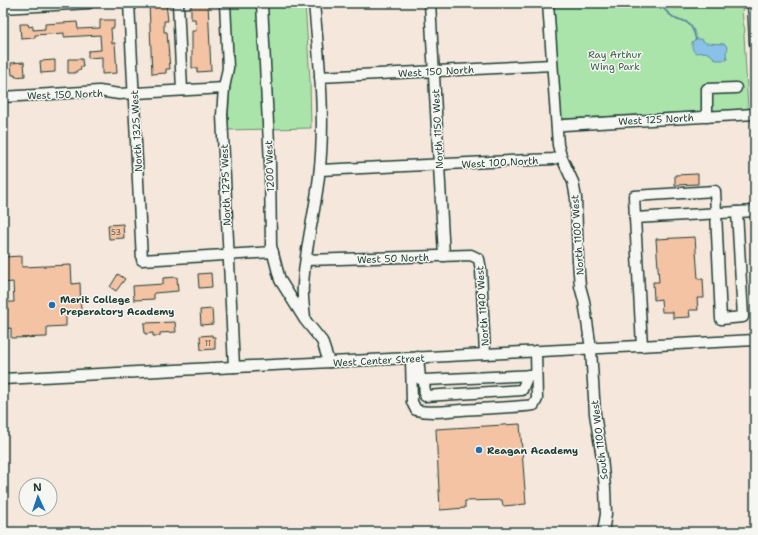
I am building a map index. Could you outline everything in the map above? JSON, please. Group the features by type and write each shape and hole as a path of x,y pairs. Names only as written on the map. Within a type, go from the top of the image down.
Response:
{"street":[{"path":"3,8 39,4 89,3"},
{"name":"North 1325 West","path":"129,3 142,260 228,255"},
{"path":"178,3 182,90"},
{"name":"North 1275 West","path":"225,3 228,68 224,88 222,115 234,367"},
{"name":"1200 West","path":"262,3 270,164 271,246 280,280 305,320 322,341 329,362"},
{"path":"305,320 303,286 320,170 322,128 320,77 314,3"},
{"name":"North 1150 West","path":"430,3 444,256"},
{"name":"North 1100 West","path":"548,3 558,145 561,156 573,182 576,198 580,286 584,301 591,349"},
{"path":"753,3 755,43"},
{"name":"West 150 North","path":"320,77 552,65"},
{"name":"West 150 North","path":"3,97 99,91 119,94 224,88"},
{"path":"708,116 707,89 736,88"},
{"name":"West 125 North","path":"556,127 564,125 755,114"},
{"name":"West 100 North","path":"320,170 552,159 561,156"},
{"path":"642,346 634,196 715,191 722,319 743,317 737,212"},
{"path":"635,218 755,211"},
{"path":"228,255 273,252"},
{"name":"West 50 North","path":"306,260 471,254 479,259"},
{"name":"North 1140 West","path":"479,259 481,270 485,354"},
{"name":"West Center Street","path":"3,379 755,340"},
{"name":"South 1100 West","path":"591,349 595,414 605,488 606,514 603,532"},
{"path":"414,358 412,402 416,410 423,412 534,405 537,399 532,375 536,351"},
{"path":"414,358 420,379 424,380 532,375"},
{"path":"424,380 425,396 522,390 532,375"}],"green space":[{"path":"229,3 305,3 310,80 311,128 228,130 232,67"},
{"name":"Ray Arthur Wing Park","path":"552,3 742,3 745,30 748,109 560,119"}],"water":[{"path":"696,39 701,39 706,43 725,44 728,49 726,52 727,60 716,60 708,53 695,52 692,47 692,42"}],"building":[{"path":"149,3 166,3 168,21 164,21 164,32 167,32 170,69 166,69 166,73 152,74"},
{"path":"191,3 208,3 211,71 197,72 197,68 192,68 192,31 196,31 195,19 191,19"},
{"path":"100,20 114,20 114,28 111,28 112,43 115,43 117,73 102,74 102,57 88,58 88,51 101,50 100,35 64,37 64,33 35,35 35,38 21,39 20,24 28,24 29,27 33,26 33,30 45,29 45,24 77,22 78,29 100,28"},
{"path":"68,59 82,59 83,67 80,67 81,70 76,71 76,73 68,73"},
{"path":"55,60 55,72 41,73 40,61"},
{"path":"24,62 25,76 15,77 15,75 12,75 11,63"},
{"path":"698,174 698,184 675,185 675,175"},
{"path":"123,224 124,238 109,239 108,225"},
{"path":"695,237 698,279 703,279 704,298 697,298 698,310 689,310 690,317 673,318 673,312 662,312 661,299 654,300 653,282 659,282 656,239"},
{"path":"22,256 22,267 71,265 72,284 80,283 81,312 66,313 66,326 47,327 47,337 11,338 11,328 3,329 3,302 14,302 13,282 3,283 3,257"},
{"path":"211,273 212,287 199,288 198,274"},
{"path":"118,274 125,279 116,291 110,287"},
{"path":"177,277 178,291 154,293 154,299 134,300 133,286 163,284 163,278"},
{"path":"212,309 213,324 201,325 200,310"},
{"path":"175,322 176,332 160,333 160,336 153,336 153,333 145,334 144,323"},
{"path":"212,335 212,337 215,337 215,349 201,350 200,336"},
{"path":"520,424 526,504 503,506 502,500 465,501 465,508 440,510 436,429"}],"waterway":[{"path":"658,3 675,19 679,21 682,20 689,24 696,39"}],"place":[{"name":"Merit College Preperatory Academy","path":"52,305"},
{"name":"Reagan Academy","path":"479,450"}]}
